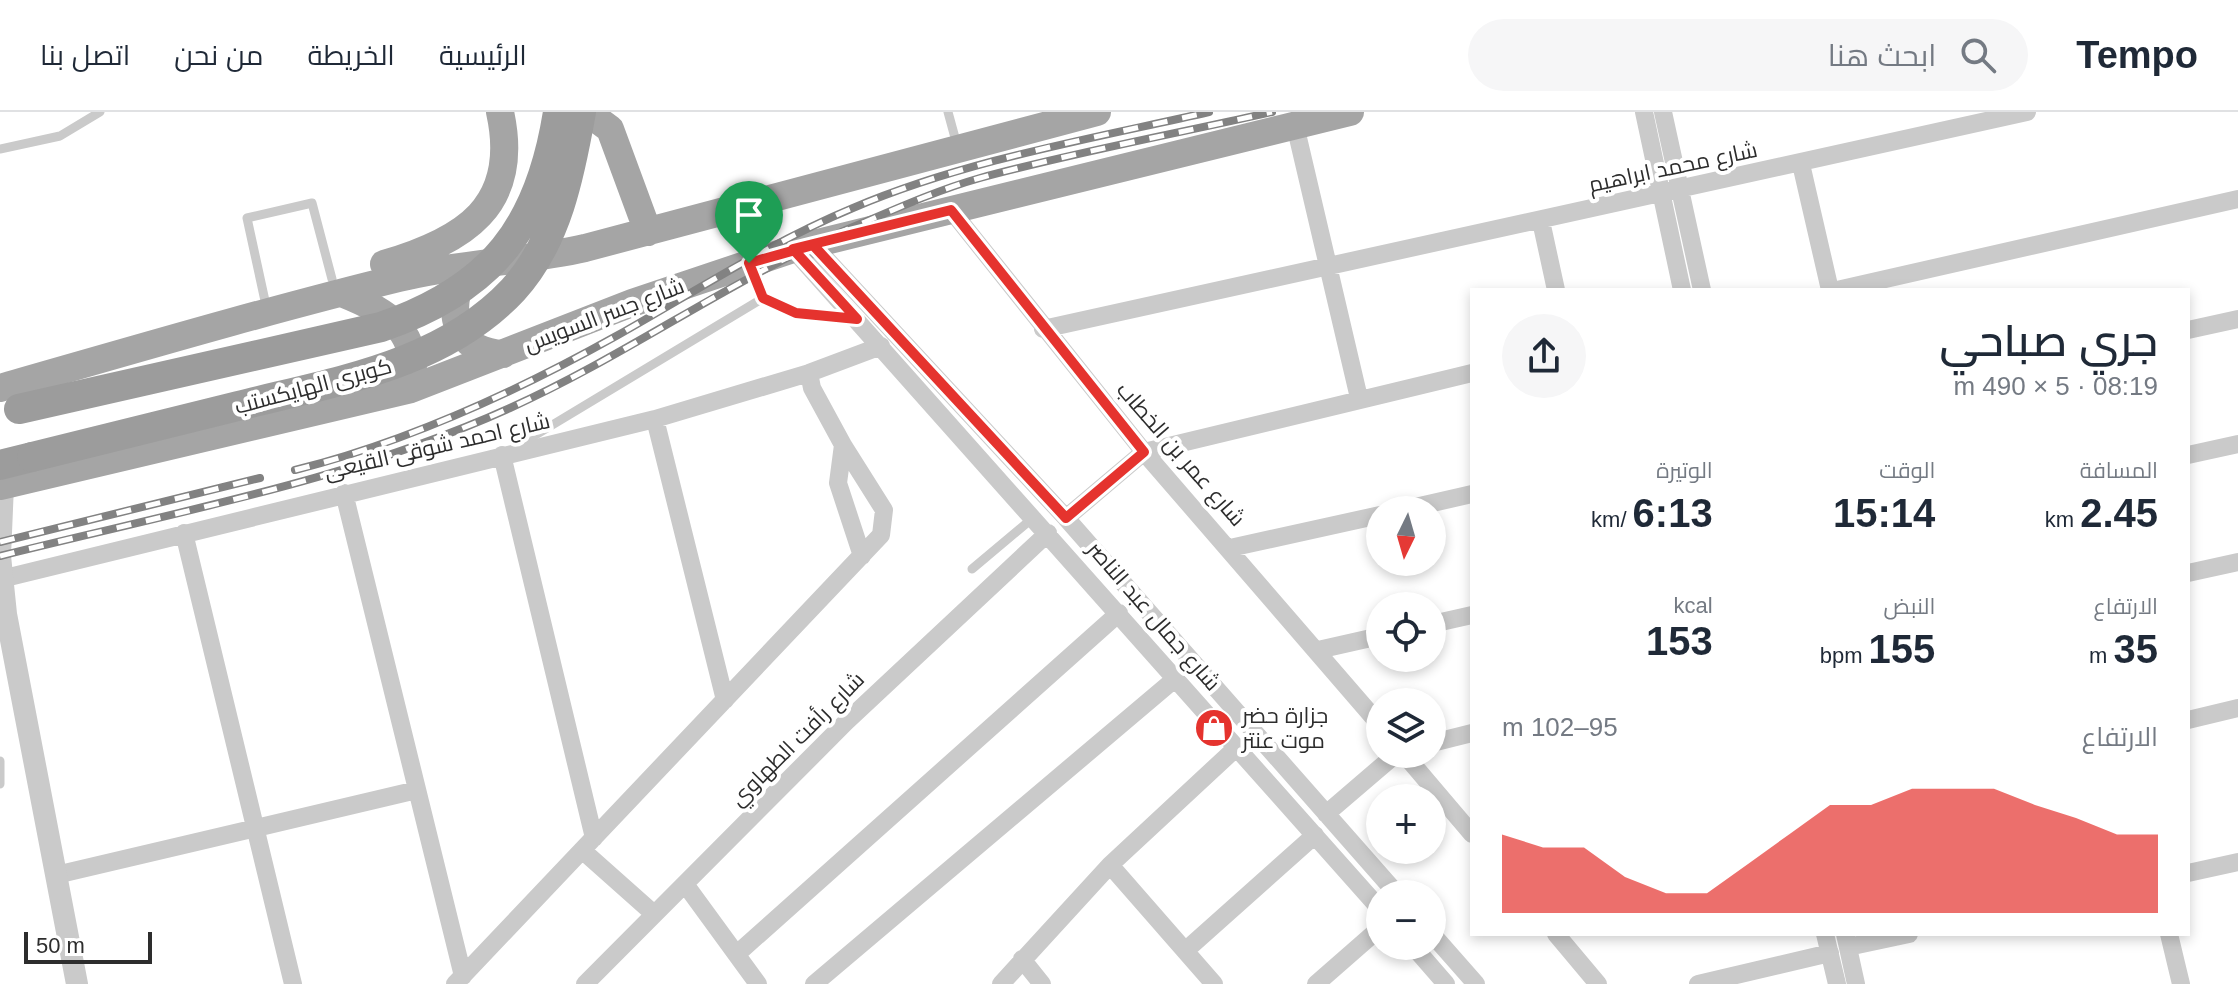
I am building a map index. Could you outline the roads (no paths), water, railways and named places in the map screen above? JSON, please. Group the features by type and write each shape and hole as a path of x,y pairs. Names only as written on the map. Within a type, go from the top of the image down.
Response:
{"highway":[{"name":"كوبرى الهايكستب","path":"0,414 381,327 413,316 457,292 489,267 516,234 538,196 558,112"},
{"name":"كوبرى الهايكستب","path":"1,479 363,375 442,343 480,319 513,290 546,243 572,162 584,112"}],"main road":[{"path":"0,388 277,309 427,252 468,227 488,203 501,173 504,142 500,112"},
{"path":"584,112 610,129 648,232"},
{"path":"338,286 545,257 1097,112"},
{"name":"شارع جسر السويس","path":"1,479 411,389 632,303 803,247 1350,112"},
{"path":"465,268 453,307 455,322 474,346 488,353 503,354"},
{"path":"338,286 379,308 401,329 412,358 411,389"}],"street":[{"path":"1644,112 1682,288"},
{"path":"1663,112 1702,288"},
{"name":"شارع محمد ابراهيم","path":"1043,329 2027,112"},
{"path":"1295,125 1359,398"},
{"path":"1801,164 1830,288"},
{"path":"1846,288 2238,199"},
{"name":"شارع عمر بن الخطاب","path":"951,210 1144,452 1366,708"},
{"path":"1541,221 1556,288"},
{"name":"شارع جمال عبد الناصر","path":"803,247 857,319 1366,893"},
{"name":"شارع جمال عبد الناصر","path":"803,247 1066,518 1385,880"},
{"path":"2190,330 2238,319"},
{"name":"شارع احمد شوقى القيعى","path":"1,579 655,419 809,373 881,346"},
{"path":"459,980 881,535 884,510 843,445 812,388 809,373"},
{"path":"1066,518 1144,452 1470,373"},
{"path":"655,419 725,700"},
{"path":"2190,455 2238,444"},
{"path":"843,445 838,483 862,556"},
{"path":"502,455 588,844 654,914"},
{"path":"1,479 1,579 77,984"},
{"path":"344,493 417,790 459,980"},
{"path":"1446,500 1470,494"},
{"path":"1230,548 1366,518"},
{"path":"184,533 293,984"},
{"name":"شارع رأفت الطهاوي","path":"585,984 846,722 1048,533"},
{"path":"2190,573 2238,562"},
{"path":"738,953 1119,613"},
{"path":"1446,621 1470,615"},
{"path":"1318,650 1366,639"},
{"path":"814,984 1176,678"},
{"path":"2190,720 2238,708"},
{"path":"1446,740 1470,734"},
{"path":"1001,984 1110,865 1237,747"},
{"path":"1326,814 1380,768"},
{"path":"1416,768 1470,832"},
{"path":"56,875 417,790"},
{"path":"1185,951 1315,835"},
{"path":"2190,873 2238,862"},
{"path":"1110,865 1214,984"},
{"path":"685,884 758,984"},
{"path":"1558,936 1598,984"},
{"path":"1826,936 1837,984"},
{"path":"1856,984 1847,941 1891,936"},
{"path":"2169,936 2181,984"},
{"path":"1316,984 1366,940"},
{"path":"1446,950 1476,984"},
{"path":"1698,984 1830,953"},
{"path":"1022,959 1042,984"},
{"path":"1425,960 1446,984"}],"lane":[{"path":"0,149 60,136 100,112"},
{"path":"948,112 958,148"},
{"path":"277,309 247,218 311,202 338,286"},
{"path":"749,263 763,298 796,313 857,319"},
{"path":"502,455 763,298"},
{"path":"972,569 1034,517"},
{"path":"0,761 0,784"}],"railway":[{"path":"295,470 379,445 501,395 618,335 793,236 896,191 1029,152 1209,112"},
{"path":"0,556 323,476 449,434 510,408 600,363 774,264 951,187 1052,160 1272,112"},
{"path":"0,542 260,478"}],"place":[{"name":"جزارة حضر موت عنتر","path":"1214,728"}]}
